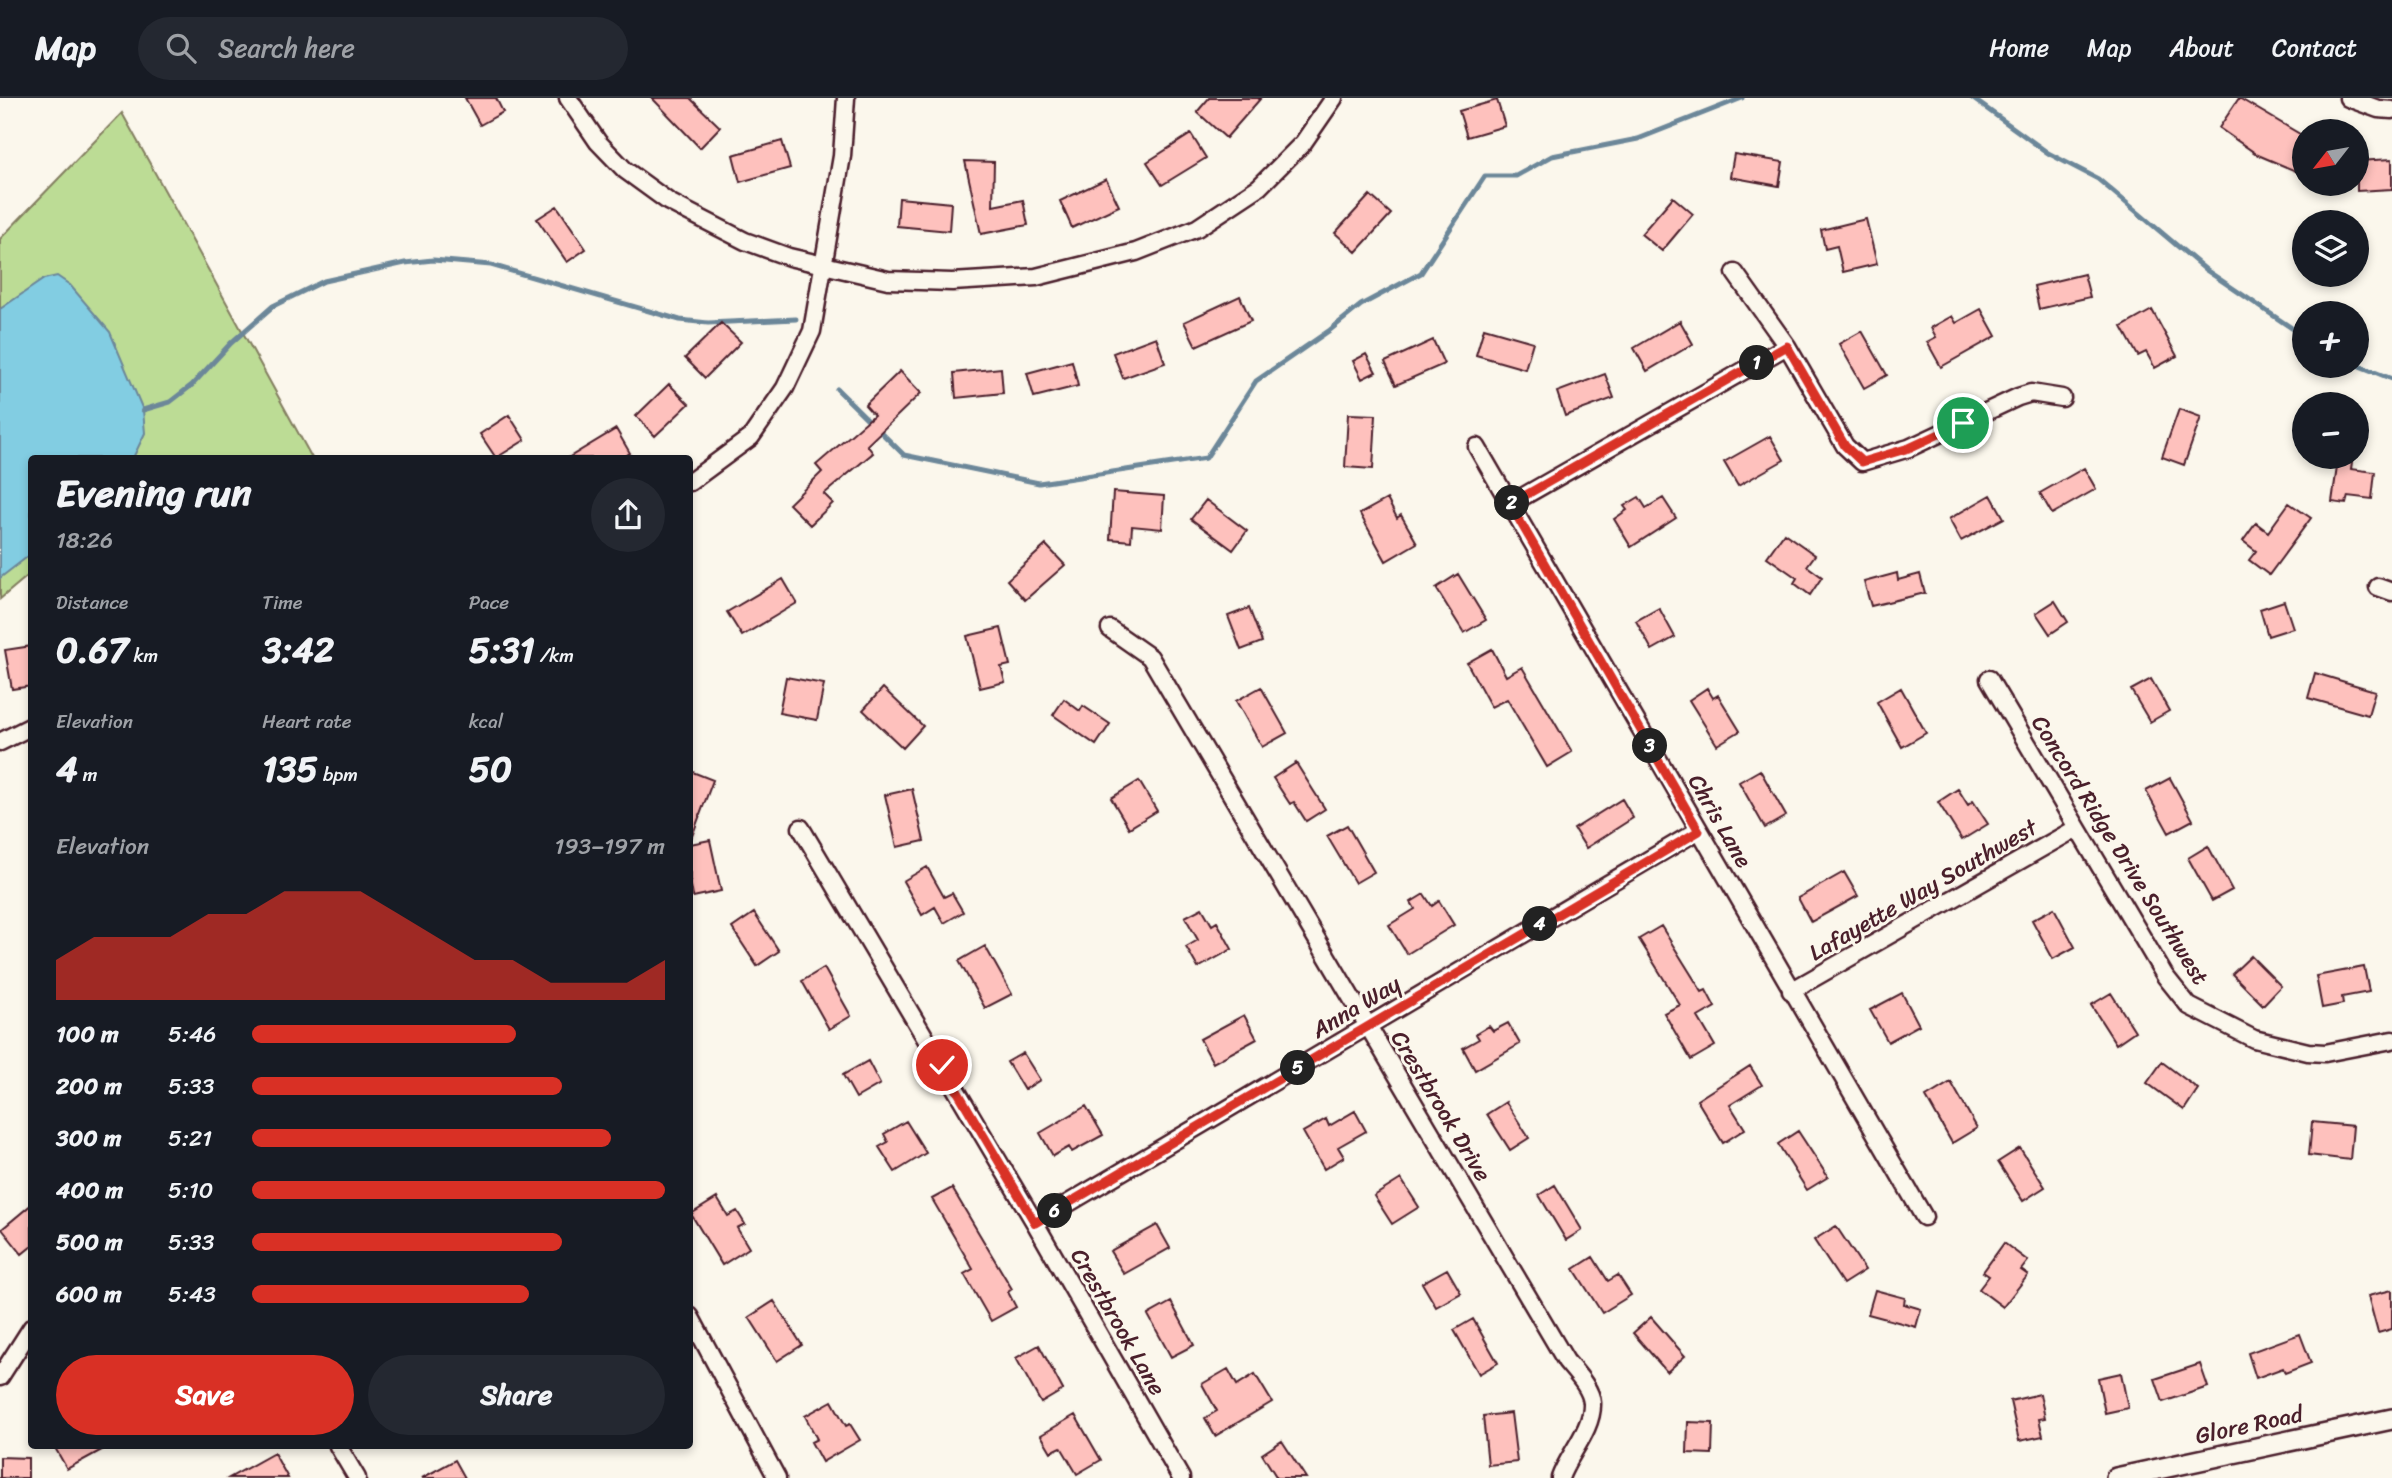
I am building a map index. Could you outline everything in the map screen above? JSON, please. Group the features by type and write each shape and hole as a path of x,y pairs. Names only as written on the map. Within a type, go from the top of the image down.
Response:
{"street":[{"path":"568,98 598,142 625,170 669,202 745,241 789,257 894,281 952,282 1036,277 1136,251 1197,228 1259,187 1303,144 1334,98"},
{"path":"693,480 751,437 785,388 812,331 842,156 846,98"},
{"path":"2348,98 2378,109 2392,110"},
{"path":"1735,273 1787,346 1845,446 1862,462 1909,448 2018,397 2031,393 2062,398"},
{"path":"1510,504 1787,346"},
{"name":"Chris Lane","path":"1478,447 1924,1217"},
{"name":"Crestbrook Drive","path":"1110,629 1150,657 1367,1027 1566,1360 1584,1384 1592,1402 1588,1420 1560,1478"},
{"name":"Concord Ridge Drive Southwest","path":"1989,679 2165,976 2189,1006 2254,1040 2308,1052 2343,1051 2392,1040"},
{"path":"0,742 28,728"},
{"name":"Crestbrook Lane","path":"801,828 1035,1223 1181,1478"},
{"name":"Lafayette Way Southwest","path":"1791,991 2077,828"},
{"name":"Anna Way","path":"1035,1223 1699,831"},
{"path":"693,1322 777,1478"},
{"path":"0,1377 28,1333"},
{"name":"Glore Road","path":"2116,1478 2392,1419"},
{"path":"340,1449 357,1478"}],"green space":[{"path":"122,113 310,455 28,455 28,576 0,599 0,239"}],"water":[{"path":"57,276 70,285 110,332 143,410 145,433 134,455 28,455 28,556 0,578 0,309 44,279"}],"building":[{"path":"465,98 496,98 503,112 480,125"},
{"path":"652,98 690,98 720,127 700,148"},
{"path":"1209,98 1261,98 1226,138 1197,112"},
{"path":"2239,98 2292,129 2292,169 2258,155 2219,128"},
{"path":"1497,100 1505,126 1467,137 1459,111"},
{"path":"1191,134 1206,158 1162,185 1147,162"},
{"path":"782,141 790,168 740,182 733,155"},
{"path":"1734,154 1783,162 1779,186 1730,177"},
{"path":"2392,159 2392,189 2370,190 2370,160"},
{"path":"965,161 994,162 993,206 1023,200 1028,225 981,234"},
{"path":"1106,179 1119,206 1072,228 1060,201"},
{"path":"1370,195 1391,214 1356,252 1335,233"},
{"path":"1673,197 1693,214 1662,251 1641,234"},
{"path":"899,198 951,203 949,231 897,226"},
{"path":"557,206 586,249 567,262 537,219"},
{"path":"1866,219 1877,264 1843,272 1837,246 1825,249 1821,230"},
{"path":"2084,274 2090,297 2039,309 2034,286"},
{"path":"1240,296 1251,321 1196,346 1184,322"},
{"path":"1981,309 1996,336 1941,367 1927,342 1936,337 1931,328 1952,316 1956,323"},
{"path":"2152,310 2177,356 2155,368 2146,352 2138,356 2122,327"},
{"path":"1680,321 1693,344 1647,371 1634,348"},
{"path":"721,323 741,342 705,378 685,358"},
{"path":"1484,328 1533,342 1525,369 1476,355"},
{"path":"1862,331 1887,375 1864,388 1839,344"},
{"path":"1156,337 1165,363 1123,378 1113,353"},
{"path":"1433,340 1444,364 1396,385 1385,362"},
{"path":"1366,354 1376,372 1362,379 1353,361"},
{"path":"1072,361 1078,386 1034,397 1027,373"},
{"path":"1001,368 1003,393 956,398 954,373"},
{"path":"900,371 921,393 867,445 873,453 824,494 833,503 810,525 789,504 822,472 816,465 874,415 865,405"},
{"path":"1605,374 1614,398 1565,416 1557,392"},
{"path":"669,384 689,404 655,436 636,416"},
{"path":"2179,409 2201,417 2184,465 2162,457"},
{"path":"1348,414 1376,415 1373,469 1345,467"},
{"path":"509,415 525,440 501,455 494,455 480,434"},
{"path":"616,429 630,453 626,455 573,455"},
{"path":"1770,436 1784,460 1738,486 1724,462"},
{"path":"2084,468 2096,489 2052,514 2040,493"},
{"path":"2337,469 2375,472 2372,499 2348,496 2346,504 2332,502"},
{"path":"1113,492 1164,496 1162,529 1132,526 1131,541 1110,539"},
{"path":"1991,495 2004,518 1961,541 1949,519"},
{"path":"1639,497 1646,508 1663,498 1676,518 1631,547 1614,519 1627,510 1624,506"},
{"path":"1387,499 1397,518 1401,515 1417,543 1386,561 1360,514"},
{"path":"1206,500 1247,531 1233,550 1191,519"},
{"path":"2289,503 2311,518 2269,575 2249,560 2256,551 2243,541 2256,523 2268,532"},
{"path":"1784,533 1815,555 1807,566 1822,577 1810,595 1794,583 1797,578 1767,557"},
{"path":"1046,545 1065,565 1025,600 1007,580"},
{"path":"1897,573 1898,580 1920,574 1925,593 1871,606 1864,582"},
{"path":"1458,574 1486,620 1464,633 1436,588"},
{"path":"783,579 797,603 742,636 727,612"},
{"path":"2055,601 2068,622 2050,634 2036,613"},
{"path":"2284,601 2293,628 2268,636 2260,609"},
{"path":"1249,608 1262,642 1241,650 1228,616"},
{"path":"1659,608 1675,637 1652,650 1636,621"},
{"path":"1001,628 1010,665 1001,667 1005,682 980,688 967,636"},
{"path":"28,647 28,687 12,689 5,650"},
{"path":"1492,649 1506,676 1522,667 1572,752 1547,767 1507,699 1491,707 1467,663"},
{"path":"2315,673 2375,691 2368,715 2308,698"},
{"path":"786,677 824,684 817,720 779,713"},
{"path":"2151,679 2169,711 2150,722 2131,690"},
{"path":"1261,687 1287,733 1262,747 1236,701"},
{"path":"883,688 923,726 903,748 863,710"},
{"path":"1707,688 1713,698 1718,695 1740,731 1717,745 1689,700"},
{"path":"1901,688 1926,733 1902,747 1877,702"},
{"path":"1064,699 1080,711 1083,706 1110,724 1096,745 1053,715"},
{"path":"1296,763 1325,809 1306,821 1294,802 1290,804 1273,778"},
{"path":"1760,770 1786,816 1765,828 1739,782"},
{"path":"693,772 713,780 693,834"},
{"path":"2170,778 2193,820 2169,833 2146,791"},
{"path":"1139,781 1157,811 1129,828 1111,798"},
{"path":"912,789 924,841 897,847 885,795"},
{"path":"1958,789 1968,805 1973,801 1988,824 1962,840 1938,802"},
{"path":"1622,799 1633,818 1586,848 1574,829"},
{"path":"1347,825 1374,872 1355,883 1327,836"},
{"path":"710,840 721,891 693,897 693,843"},
{"path":"2208,846 2232,890 2212,901 2188,858"},
{"path":"927,867 944,897 952,893 963,912 944,923 935,907 922,915 903,881"},
{"path":"1844,872 1858,896 1811,922 1798,898"},
{"path":"1424,894 1432,906 1439,901 1454,925 1407,954 1389,925 1415,909 1411,902"},
{"path":"1202,908 1212,925 1217,922 1232,949 1198,968 1186,947 1198,940 1185,917"},
{"path":"2054,908 2075,947 2053,959 2032,920"},
{"path":"754,913 779,951 757,966 732,928"},
{"path":"1661,926 1702,992 1706,990 1715,1007 1698,1017 1715,1046 1691,1060 1664,1013 1680,1005 1639,939"},
{"path":"985,946 1012,994 985,1008 959,961"},
{"path":"2251,956 2281,986 2263,1005 2232,974"},
{"path":"2364,967 2369,992 2342,997 2343,1004 2322,1008 2316,976"},
{"path":"824,968 851,1016 829,1029 802,981"},
{"path":"1902,993 1919,1025 1888,1042 1870,1010"},
{"path":"2111,993 2135,1031 2116,1044 2091,1005"},
{"path":"1244,1015 1257,1039 1213,1063 1200,1039"},
{"path":"1508,1023 1520,1044 1475,1070 1463,1048 1479,1039 1476,1034 1489,1026 1493,1031"},
{"path":"1023,1053 1040,1080 1024,1090 1007,1062"},
{"path":"868,1061 880,1084 856,1098 843,1075"},
{"path":"2162,1062 2198,1089 2184,1110 2147,1083"},
{"path":"1750,1066 1762,1085 1730,1105 1745,1129 1723,1143 1697,1100"},
{"path":"1951,1082 1977,1128 1952,1143 1926,1097"},
{"path":"1506,1102 1529,1138 1510,1150 1487,1114"},
{"path":"1086,1106 1103,1135 1072,1152 1069,1147 1053,1156 1040,1133"},
{"path":"1355,1111 1366,1131 1338,1147 1344,1157 1324,1169 1303,1132 1326,1119 1329,1126"},
{"path":"906,1121 926,1153 895,1172 879,1147 888,1142 884,1134"},
{"path":"2312,1122 2353,1126 2350,1160 2309,1155"},
{"path":"1798,1131 1828,1177 1807,1190 1778,1144"},
{"path":"2020,1148 2045,1187 2023,1201 1998,1162"},
{"path":"1401,1179 1419,1207 1392,1224 1374,1196"},
{"path":"1555,1185 1582,1230 1566,1240 1539,1195"},
{"path":"952,1188 1012,1289 1008,1292 1016,1307 991,1321 964,1274 973,1269 932,1199"},
{"path":"717,1198 728,1216 737,1211 745,1224 737,1228 749,1248 722,1265 693,1217 693,1213"},
{"path":"28,1207 28,1249 22,1254 2,1229"},
{"path":"1157,1225 1170,1248 1124,1274 1110,1251"},
{"path":"1836,1226 1865,1270 1843,1284 1814,1240"},
{"path":"2004,1243 2028,1261 2021,1270 2028,1275 2003,1307 1979,1289 1989,1276 1983,1272"},
{"path":"1593,1257 1608,1281 1618,1275 1631,1295 1602,1313 1574,1269"},
{"path":"1447,1269 1461,1293 1436,1307 1422,1283"},
{"path":"1875,1290 1905,1298 1904,1304 1921,1309 1916,1327 1868,1314"},
{"path":"2392,1290 2392,1329 2378,1333 2368,1296"},
{"path":"774,1301 802,1345 777,1361 749,1317"},
{"path":"1171,1302 1194,1345 1171,1357 1148,1315"},
{"path":"1651,1317 1685,1356 1667,1372 1633,1333"},
{"path":"1473,1319 1498,1363 1479,1374 1454,1330"},
{"path":"2300,1334 2311,1363 2285,1373 2283,1368 2256,1378 2248,1353"},
{"path":"1039,1345 1063,1390 1041,1403 1016,1358"},
{"path":"2200,1364 2208,1387 2163,1402 2155,1379"},
{"path":"1228,1369 1237,1385 1255,1374 1272,1402 1215,1436 1205,1418 1217,1411 1202,1384"},
{"path":"2121,1373 2128,1408 2105,1413 2098,1378"},
{"path":"2040,1394 2045,1418 2039,1419 2043,1436 2019,1441 2010,1401"},
{"path":"832,1401 846,1426 850,1424 860,1440 822,1462 811,1442 817,1439 805,1416"},
{"path":"1511,1413 1517,1462 1488,1465 1483,1416"},
{"path":"1075,1415 1101,1460 1077,1474 1061,1447 1051,1452 1041,1435"},
{"path":"1688,1422 1713,1423 1712,1454 1687,1453"},
{"path":"1282,1441 1306,1478 1277,1478 1262,1454"},
{"path":"56,1449 104,1449 67,1469"},
{"path":"274,1453 288,1478 229,1478"},
{"path":"0,1457 28,1458 28,1478 0,1478"},
{"path":"455,1460 465,1478 422,1478"}],"waterway":[{"path":"837,389 904,455 1039,483 1206,458 1256,381 1361,305 1421,273 1485,176 1516,176 1552,156 1638,139 1742,98"},
{"path":"1972,98 2048,153 2098,179 2206,270 2292,328"},
{"path":"143,410 170,402 192,385 231,343 273,306 324,281 405,263 433,260 491,265 680,320 708,323 796,319"},
{"path":"2369,370 2392,379"}],"route":[{"path":"942,1065 1035,1223 1699,831 1510,504 1787,346 1845,446 1862,462 1889,456 1963,423"}]}
